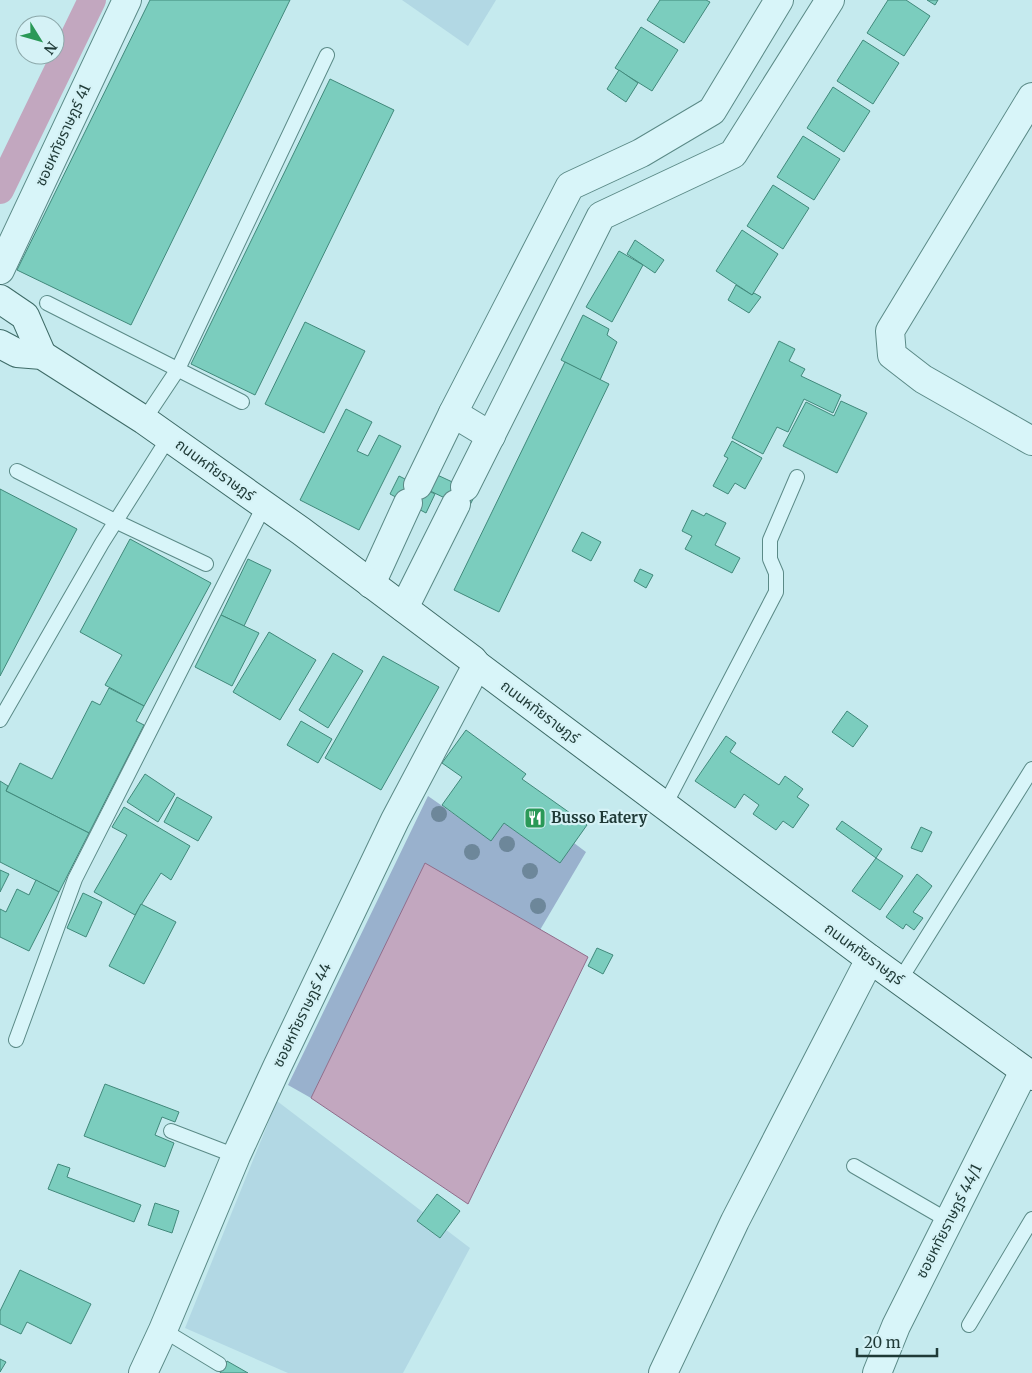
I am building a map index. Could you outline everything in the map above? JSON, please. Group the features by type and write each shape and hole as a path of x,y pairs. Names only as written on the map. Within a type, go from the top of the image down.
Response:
{"street":[{"name":"ซอยหทัยราษฎร์ 41","path":"0,270 127,0"},
{"path":"372,584 452,413 570,186 641,153 712,111 779,0"},
{"path":"404,608 601,216 733,154 830,0"},
{"path":"1032,97 890,331 892,356 923,379 1032,441"},
{"path":"641,153 660,188"},
{"path":"0,299 25,316 42,355"},
{"name":"ถนนหทัยราษฎร์","path":"0,344 18,353 42,355 169,437 301,531 870,959 1028,1074"},
{"path":"452,413 491,436"},
{"name":"ซอยหทัยราษฎร์ 44","path":"142,1373 163,1330 236,1156 277,1067 395,820 477,665"},
{"path":"663,1373 735,1220 870,959"},
{"name":"ซอยหทัยราษฎร์ 44/1","path":"876,1373 896,1326 949,1221 1028,1074"}],"lane":[{"path":"144,420 178,369 327,55"},
{"path":"48,303 242,402"},
{"path":"0,720 115,521 169,437"},
{"path":"17,471 115,521 206,564"},
{"path":"665,805 776,592 776,573 770,559 770,540 798,477"},
{"path":"16,1040 75,879 264,506"},
{"path":"900,980 1032,769"},
{"path":"171,1131 236,1156"},
{"path":"854,1166 949,1221"},
{"path":"970,1325 1032,1219"},
{"path":"163,1330 219,1364"}],"shaded area":[{"path":"402,0 496,0 468,46"},
{"path":"428,796 491,840 504,823 560,862 574,843 586,852 540,930 425,864 311,1098 288,1085"},
{"path":"425,863 588,957 468,1204 311,1098"},
{"path":"277,1101 470,1248 403,1373 288,1373 185,1328"}],"building":[{"path":"150,0 290,0 131,325 17,270"},
{"path":"660,0 706,0 710,2 684,43 647,20"},
{"path":"888,0 906,0 930,16 904,56 867,33"},
{"path":"927,0 938,0 935,5"},
{"path":"641,27 678,50 652,91 615,68"},
{"path":"863,40 899,63 873,104 837,81"},
{"path":"619,70 638,83 626,102 607,89"},
{"path":"330,79 394,110 255,395 191,364"},
{"path":"833,87 870,111 844,152 807,128"},
{"path":"803,136 840,159 814,200 777,177"},
{"path":"773,185 809,208 783,249 747,226"},
{"path":"742,230 778,254 752,295 716,271"},
{"path":"635,240 664,260 655,273 627,254"},
{"path":"619,251 643,265 612,322 586,307"},
{"path":"736,285 752,295 754,293 761,297 749,313 728,300"},
{"path":"583,315 609,329 607,335 617,342 600,380 561,360"},
{"path":"305,322 365,351 324,433 265,404"},
{"path":"779,341 795,349 789,361 805,369 801,376 841,395 833,413 804,399 788,432 777,427 763,454 732,438"},
{"path":"565,362 609,384 499,612 454,590"},
{"path":"841,401 867,413 837,473 783,446 806,402 834,416"},
{"path":"346,409 372,422 357,451 368,456 379,435 401,446 359,530 300,500"},
{"path":"732,441 762,458 745,489 735,483 728,494 713,486 728,458 724,456"},
{"path":"433,473 476,493 468,509 426,489"},
{"path":"399,476 435,494 426,513 390,494"},
{"path":"0,489 77,529 0,676"},
{"path":"692,510 704,516 706,513 726,523 715,545 740,558 732,573 685,549 692,536 682,531"},
{"path":"582,532 601,542 591,561 572,551"},
{"path":"130,539 211,583 144,706 105,685 122,655 80,632"},
{"path":"248,559 271,570 244,626 221,615"},
{"path":"640,569 653,575 646,588 634,581"},
{"path":"221,615 259,633 232,686 195,667"},
{"path":"269,632 316,660 280,720 233,692"},
{"path":"333,653 363,671 328,728 299,710"},
{"path":"383,656 439,687 381,790 325,758"},
{"path":"109,688 144,706 136,721 144,725 89,833 6,791 20,763 52,779 92,701 100,705"},
{"path":"847,711 868,726 853,747 832,732"},
{"path":"301,721 332,739 318,763 287,745"},
{"path":"466,730 526,774 522,779 587,825 560,863 504,823 491,841 442,805 462,777 442,763"},
{"path":"726,736 736,743 730,752 779,785 785,776 803,789 797,797 809,805 793,828 783,821 776,830 753,814 759,805 744,794 735,808 695,781"},
{"path":"145,774 175,794 158,822 127,802"},
{"path":"0,781 8,786 6,791 89,833 59,892 0,862"},
{"path":"177,797 212,817 198,841 164,822"},
{"path":"124,807 190,846 171,880 161,873 135,915 94,892 127,835 112,827"},
{"path":"842,821 882,849 876,858 836,829"},
{"path":"921,827 932,832 922,852 911,848"},
{"path":"876,858 903,876 880,910 852,891"},
{"path":"0,870 9,874 0,892"},
{"path":"917,874 932,886 913,912 923,918 914,930 906,924 903,929 886,917"},
{"path":"36,880 59,892 29,951 0,937 0,909 6,912 17,889 29,895"},
{"path":"83,893 102,902 86,937 67,928"},
{"path":"141,904 176,922 144,984 109,966"},
{"path":"597,948 613,955 603,974 588,966"},
{"path":"105,1084 179,1112 175,1122 162,1117 155,1135 174,1143 165,1167 84,1136"},
{"path":"58,1164 70,1168 67,1177 141,1205 134,1222 48,1189"},
{"path":"437,1194 460,1211 440,1238 417,1221"},
{"path":"155,1203 179,1211 172,1233 148,1225"},
{"path":"20,1270 91,1304 71,1344 27,1322 21,1334 0,1324 0,1311"},
{"path":"0,1359 6,1362 0,1372"},
{"path":"227,1361 248,1373 220,1373"}],"waterway":[{"path":"0,190 92,0"}],"place":[{"name":"Busso Eatery","path":"535,818"}]}
